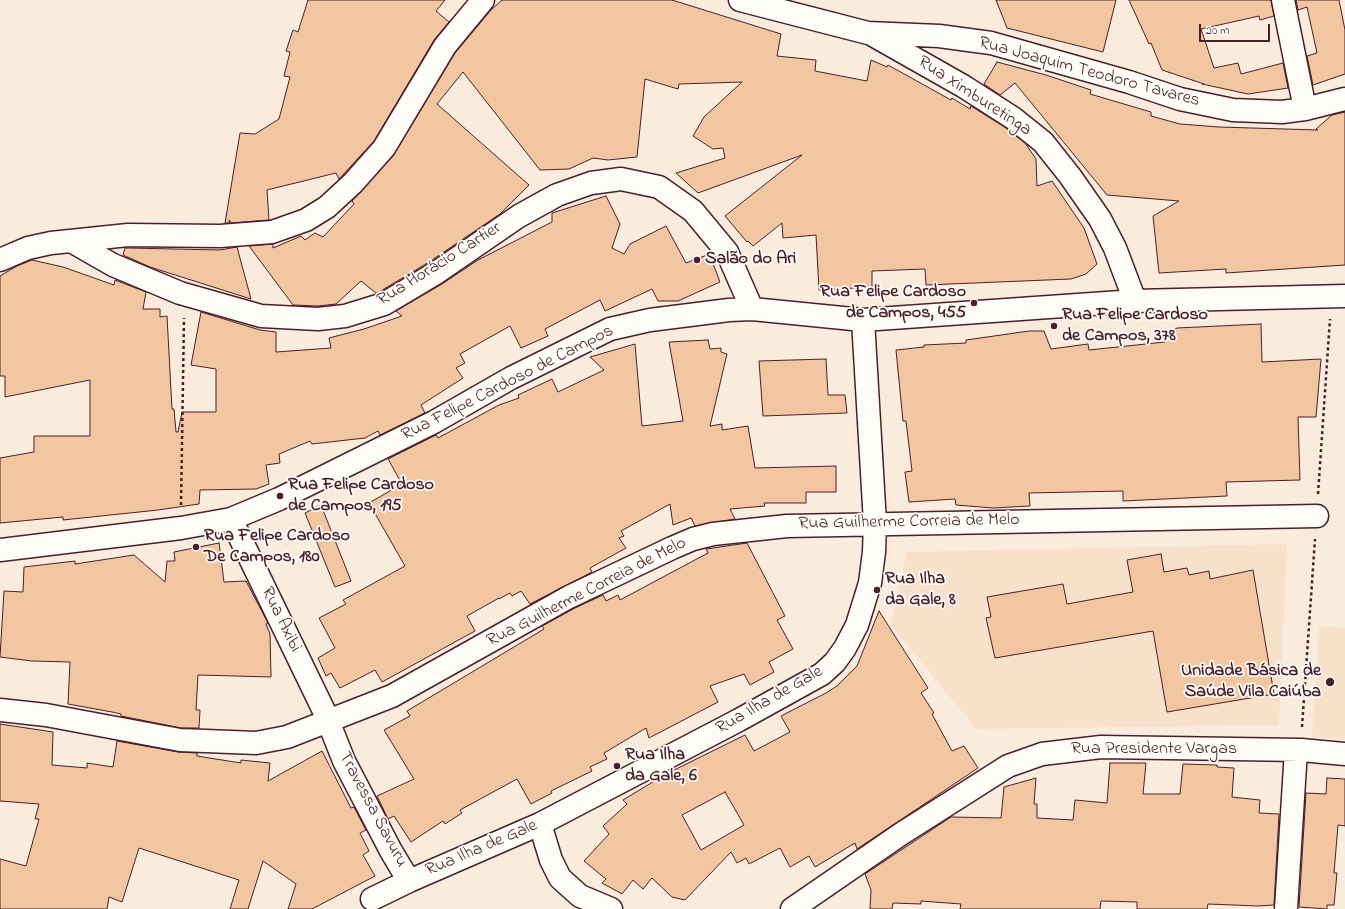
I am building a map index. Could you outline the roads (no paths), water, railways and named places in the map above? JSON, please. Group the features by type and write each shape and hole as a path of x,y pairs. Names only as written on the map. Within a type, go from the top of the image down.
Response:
{"street":[{"path":"0,260 28,248 70,241 128,235 220,236 272,232 306,220 327,207 353,183 384,148 445,46 483,0"},
{"name":"Rua Joaquim Teodoro Tavares","path":"740,0 868,33 938,36 991,43 1129,82 1180,99 1233,110 1282,112 1305,109 1345,99"},
{"path":"1283,0 1305,109"},
{"name":"Rua Ximburetinga","path":"868,33 963,86 1013,118 1043,142 1070,176 1098,216 1115,248 1134,301"},
{"name":"Rua Horácio Cartier","path":"70,241 113,265 184,294 261,316 318,319 345,316 384,304 436,273 518,216 558,195 590,183 621,179 659,187 693,211 727,252 752,309"},
{"name":"Rua Felipe Cardoso de Campos","path":"0,550 181,528 231,519 279,499 434,422 511,378 610,329 650,320 729,310 752,309 862,320 1134,301 1345,296"},
{"name":"Rua Ilha de Gale","path":"409,881 540,824 739,720 822,674 845,648 857,625 870,583 874,552 875,523 862,320"},
{"name":"Rua Guilherme Correia de Melo","path":"0,710 46,715 180,740 256,743 287,737 392,696 569,598 693,539 712,534 788,526 875,523 1317,516"},
{"name":"Rua Axibi","path":"231,519 328,722"},
{"name":"Travessa Savuru","path":"328,722 350,773 391,851 409,881 372,900"},
{"name":"Rua Presidente Vargas","path":"792,909 901,834 1008,766 1025,759 1060,751 1101,747 1296,750 1345,754"},
{"path":"1286,909 1296,750"},
{"path":"540,824 551,860 560,878 580,896 611,909"}],"place":[{"name":"Salão do Ari","path":"697,260"},
{"name":"Rua Felipe Cardoso de Campos, 455","path":"974,303"},
{"name":"Rua Felipe Cardoso de Campos, 378","path":"1054,326"},
{"name":"Rua Felipe Cardoso de Campos, 195","path":"280,496"},
{"name":"Rua Felipe Cardoso De Campos, 180","path":"196,547"},
{"name":"Rua Ilha da Gale, 8","path":"877,590"},
{"name":"Unidade Básica de Saúde Vila Caiúba","path":"1330,682"},
{"name":"Rua Ilha da Gale, 6","path":"617,766"}]}
